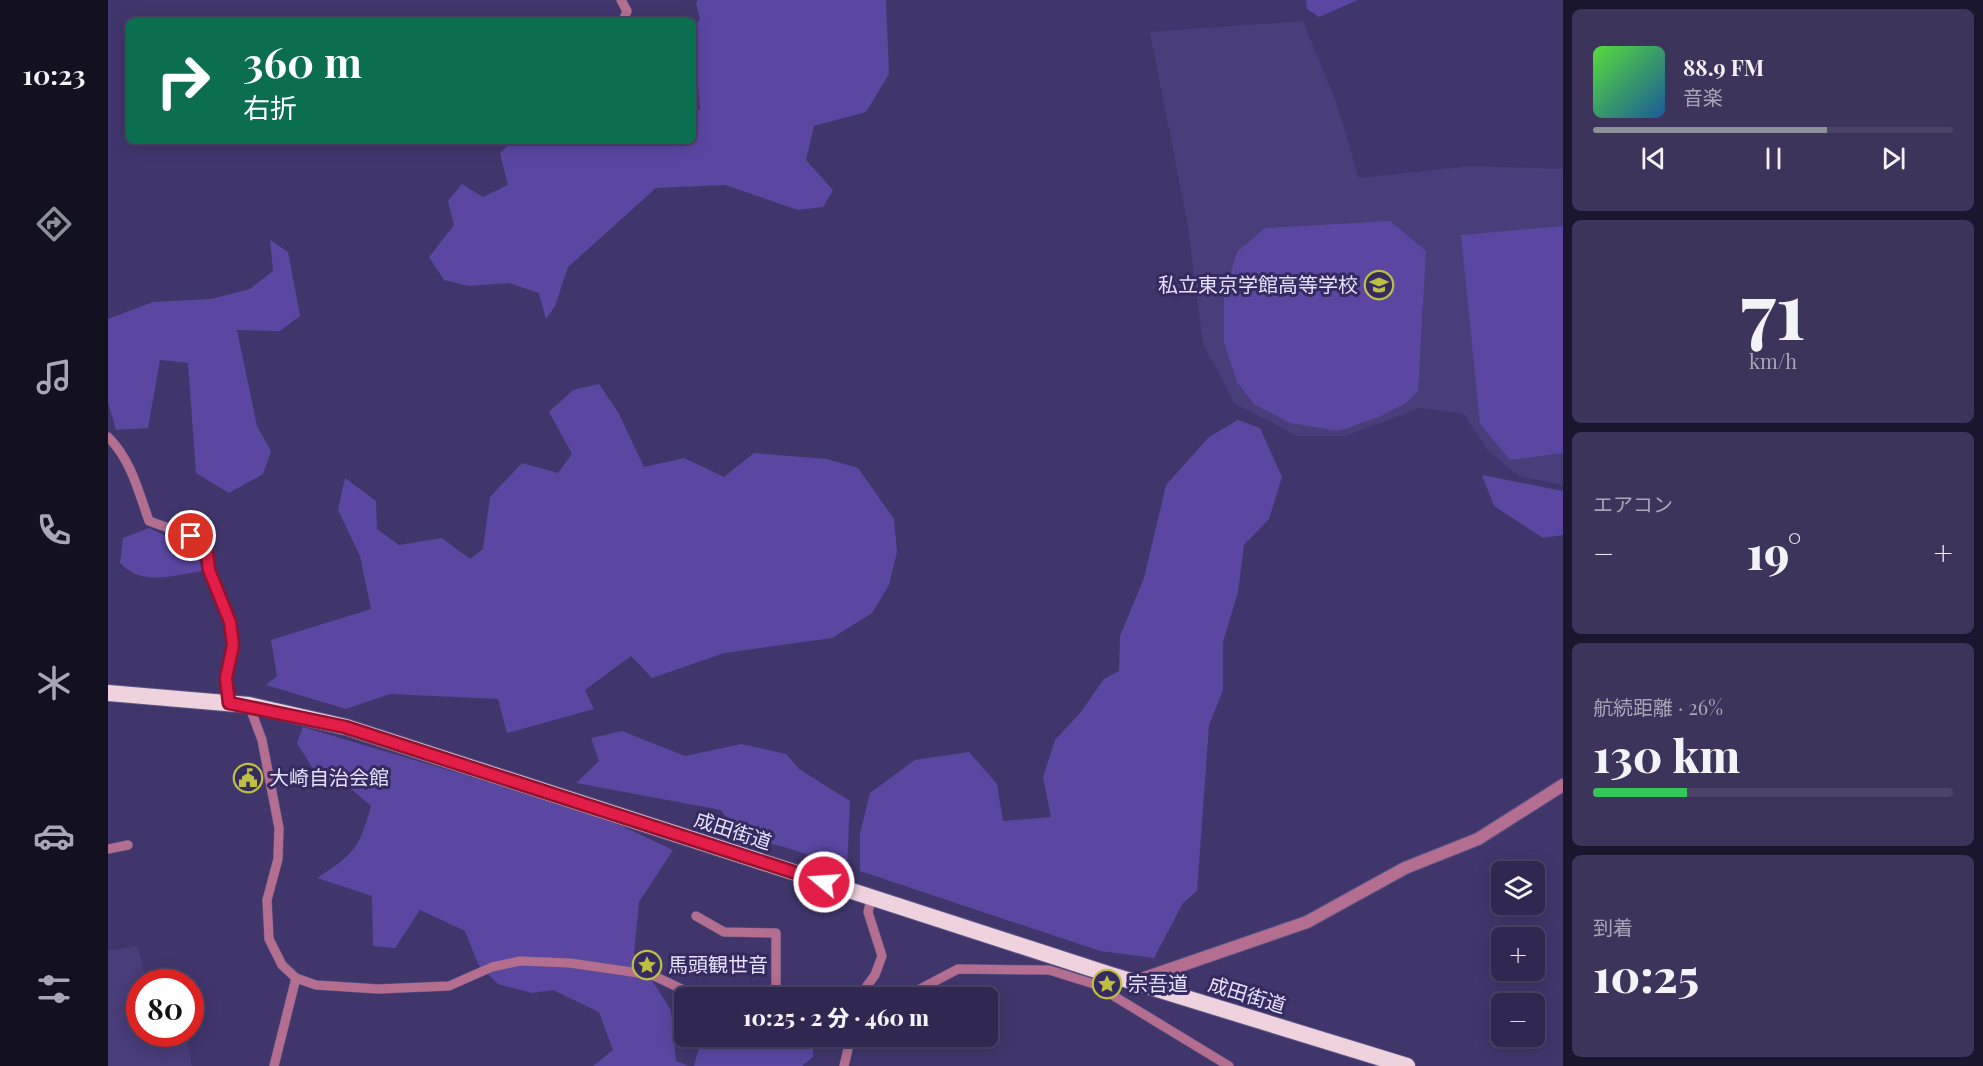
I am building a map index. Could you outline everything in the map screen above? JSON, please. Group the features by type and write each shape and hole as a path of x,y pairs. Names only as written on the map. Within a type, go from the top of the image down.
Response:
{"highway":[{"name":"成田街道","path":"108,693 249,705 345,727 1133,982 1407,1066"}],"street":[{"path":"621,0 627,10 624,18"},
{"path":"108,437 121,450 132,472 148,521 191,536 206,546 209,570 230,622 233,645 226,678 229,703"},
{"path":"249,705 262,740 279,828 278,859 267,900 269,939 282,965 296,978 316,985 378,989 449,986 492,967 520,961 570,963 652,975 678,987"},
{"path":"1133,982 1307,922 1405,868 1478,839 1563,785"},
{"path":"108,849 128,845"},
{"path":"866,987 875,975 882,956 868,912 872,896"},
{"path":"696,916 724,932 776,933 776,987"},
{"path":"924,987 958,969 1049,970 1094,984 1228,1066"},
{"path":"1094,984 1108,974"},
{"path":"274,1066 296,978"},
{"path":"844,1066 848,1047"}],"shaded area":[{"path":"698,0 886,0 889,74 866,112 814,126 806,160 833,190 823,207 798,210 725,185 656,188 568,267 555,306 546,319 539,293 509,283 469,286 444,280 429,257 454,225 448,201 462,184 483,197 508,185 500,153 509,144 696,144 696,112 700,109 696,82 696,26 700,19 696,3"},
{"path":"1306,0 1358,0 1319,17 1307,9"},
{"name":"私立東京学館高等学校","path":"1303,21 1336,102 1359,178 1472,166 1563,169 1563,485 1519,476 1488,451 1464,414 1420,408 1346,436 1297,436 1234,403 1203,344 1188,227 1150,32"},
{"path":"1390,221 1426,251 1418,391 1406,403 1381,416 1339,431 1290,423 1254,404 1237,382 1224,342 1224,294 1237,252 1265,228"},
{"path":"1563,226 1563,453 1510,460 1480,424 1461,235"},
{"path":"270,240 288,252 300,316 280,331 237,330 257,426 271,451 263,474 229,493 196,473 188,363 160,360 148,428 116,430 108,402 108,319 153,302 211,299 250,289 273,271"},
{"path":"599,384 618,412 644,467 684,458 724,477 754,453 827,459 858,468 894,519 897,552 889,585 872,613 832,638 724,653 652,678 631,656 585,690 594,709 507,733 498,699 390,694 346,709 266,685 277,676 271,640 371,609 360,556 338,510 345,478 376,501 377,529 399,545 442,538 470,559 483,549 490,497 522,463 558,473 572,454 549,412 573,390"},
{"path":"1238,420 1260,428 1282,477 1269,519 1244,545 1238,592 1223,642 1223,690 1209,725 1197,891 1183,903 1154,958 1100,951 860,871 860,833 870,793 915,760 969,752 997,784 1003,821 1051,817 1043,777 1055,740 1080,713 1104,679 1119,671 1120,636 1144,578 1166,485 1209,437"},
{"path":"1482,475 1563,491 1563,535 1543,538 1494,506"},
{"path":"149,528 197,551 202,571 170,577 148,577 138,575 120,563 123,538"},
{"path":"303,727 596,814 673,850 639,902 634,953 671,1010 676,1061 689,1066 593,1066 613,1050 599,1012 553,990 532,993 498,984 478,964 465,931 420,910 395,948 373,946 372,896 317,878 339,863 353,849 363,832 371,806 349,787 320,780 297,743"},
{"path":"622,731 685,756 741,744 786,754 799,769 850,801 847,867 784,847 739,836 721,810 576,783 599,761 591,738"},
{"path":"138,946 143,969 126,969 126,1047 188,1047 192,1066 108,1066 108,951"},
{"path":"699,1047 813,1047 813,1057 802,1066 694,1066"}],"place":[{"name":"私立東京学館高等学校","path":"1379,285"},
{"name":"大崎自治会館","path":"248,778"},
{"name":"馬頭観世音","path":"647,965"},
{"name":"宗吾道","path":"1107,984"}],"route":[{"path":"191,536 206,546 209,570 230,622 233,645 226,678 229,703 249,705 345,727 824,882"}]}
